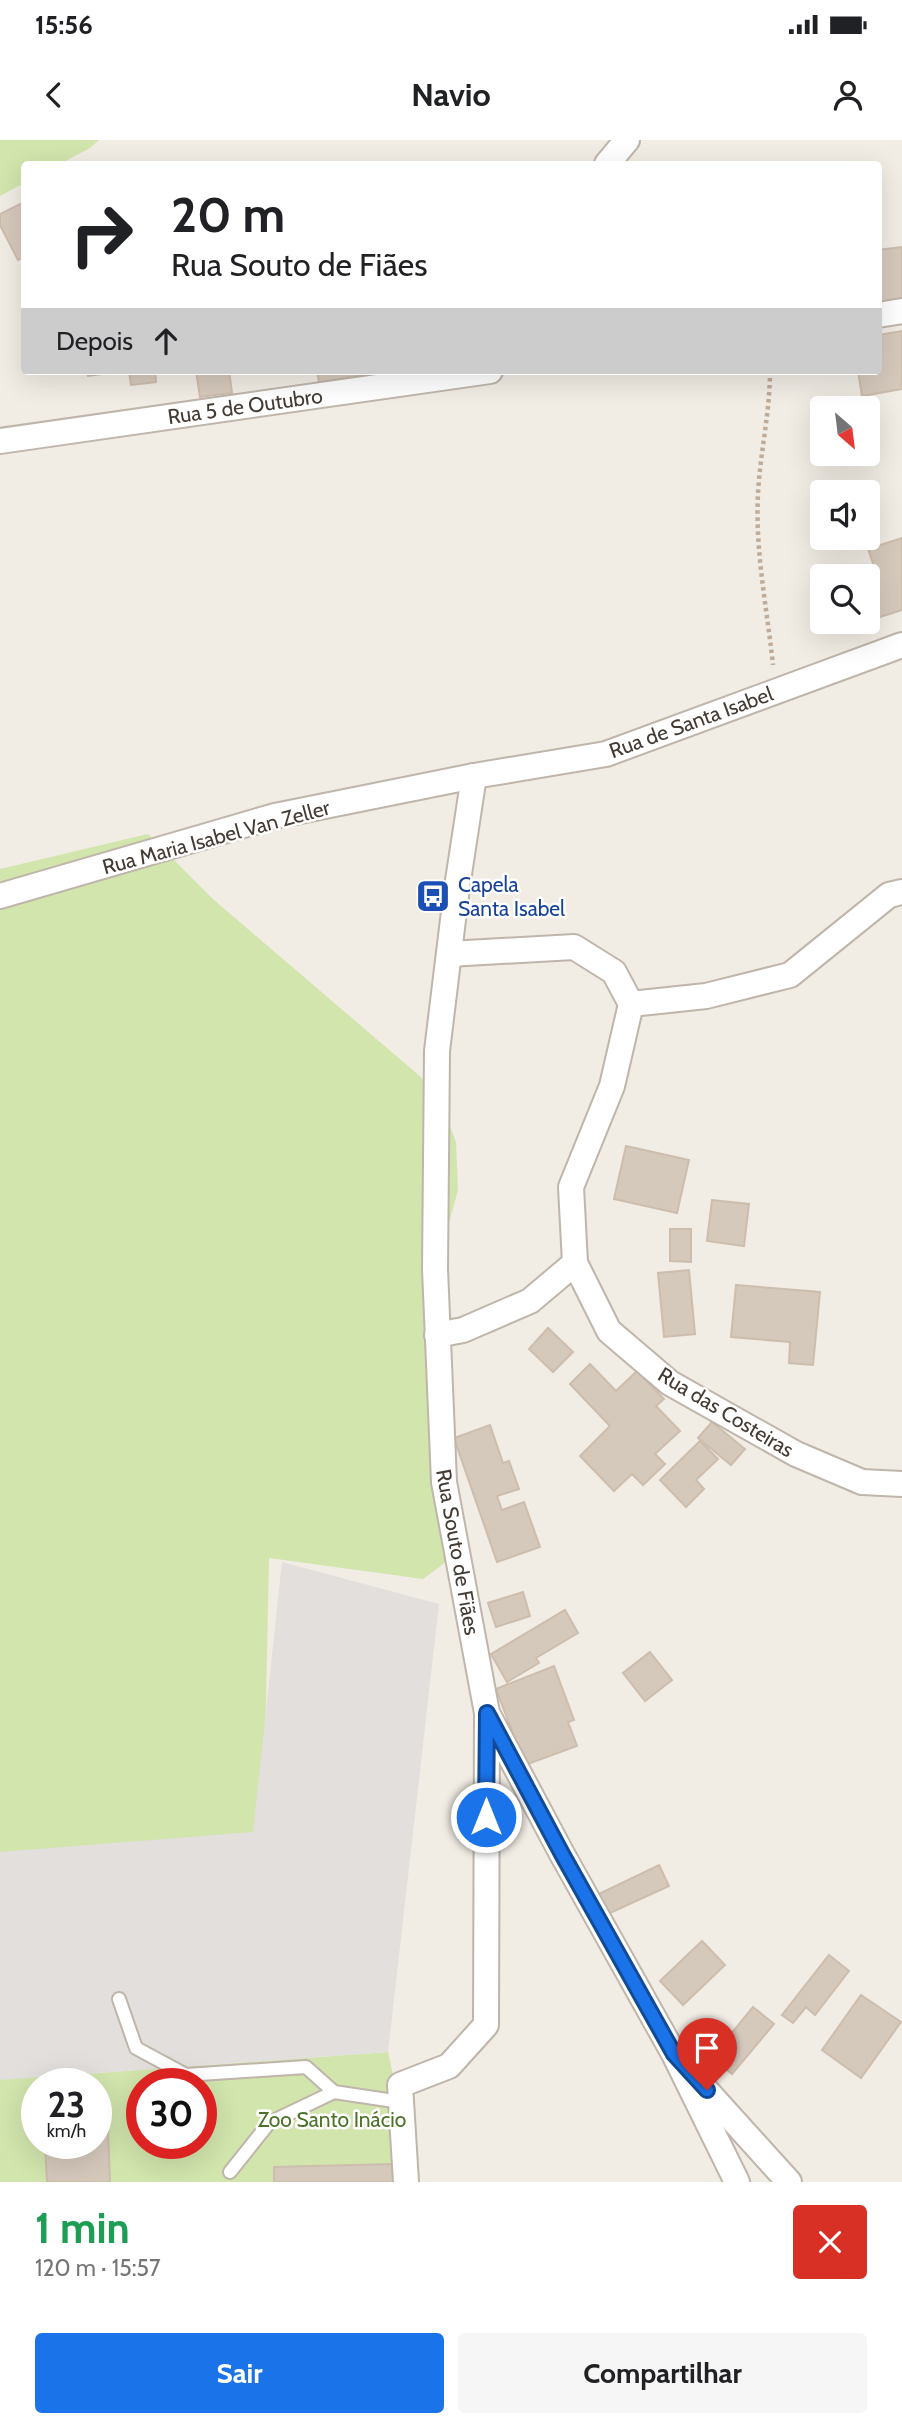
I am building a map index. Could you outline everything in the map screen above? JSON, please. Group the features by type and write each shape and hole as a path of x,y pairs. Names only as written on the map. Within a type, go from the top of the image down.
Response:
{"street":[{"path":"610,161 627,140"},
{"path":"882,314 902,311"},
{"name":"Rua 5 de Outubro","path":"0,441 441,375"},
{"name":"Rua de Santa Isabel","path":"474,776 607,754 902,645"},
{"name":"Rua Maria Isabel Van Zeller","path":"0,896 275,816 474,776"},
{"name":"Rua Souto de Fiães","path":"474,776 437,1051 435,1269 444,1482 487,1713 674,2054 737,2182"},
{"path":"449,954 574,947 614,972 631,1004 706,996 790,975 889,895 902,892"},
{"name":"Rua das Costeiras","path":"631,1004 612,1086 571,1187 575,1264 609,1331 670,1383 796,1454 862,1482 902,1484"},
{"path":"437,1335 463,1329 530,1300 575,1264"},
{"path":"406,2182 401,2094 449,2066 486,2025 487,1713"},
{"path":"674,2054 789,2182"}],"lane":[{"path":"119,1998 136,2048 186,2075 306,2067 334,2092"},
{"path":"230,2172 269,2123 334,2092 401,2094"}],"path":[{"path":"770,375 770,397 758,493 757,551 776,690"}],"green space":[{"path":"0,140 99,140 66,161 21,161 21,185 0,196"},
{"path":"148,834 214,900 436,1090 456,1142 458,1190 444,1241 454,1556 423,1579 269,1558 263,1842 0,1887 0,869"},
{"name":"Zoo Santo Inácio","path":"0,2048 40,2068 21,2068 21,2159 112,2159 112,2072 126,2071 126,2159 217,2159 217,2068 167,2068 388,2052 395,2084 398,2182 0,2182"}],"shaded area":[{"path":"282,1562 439,1604 388,2052 166,2068 126,2068 126,2071 112,2072 112,2068 21,2068 21,2078 0,2080 0,1852 253,1832"}],"building":[{"path":"21,204 21,258 18,260 0,225 0,214"},
{"path":"902,247 902,301 882,304 882,250"},
{"path":"902,331 902,389 862,396 859,375 882,375 882,334"},
{"path":"130,375 155,375 156,382 131,385"},
{"path":"197,375 230,375 232,393 200,397"},
{"path":"318,375 364,375 319,382"},
{"path":"902,538 902,610 880,617 880,564 873,564 868,550 880,550 880,545"},
{"path":"626,1146 689,1160 677,1213 614,1199"},
{"path":"712,1200 749,1204 744,1246 707,1241"},
{"path":"670,1229 691,1229 691,1262 670,1261"},
{"path":"689,1270 695,1334 664,1337 658,1273"},
{"path":"736,1285 820,1292 813,1365 789,1363 790,1342 731,1337"},
{"path":"548,1328 573,1352 553,1372 529,1349"},
{"path":"590,1364 616,1391 637,1371 664,1399 656,1406 680,1431 655,1454 665,1464 643,1485 632,1474 614,1491 580,1456 610,1426 570,1384"},
{"path":"712,1422 745,1449 731,1465 698,1438"},
{"path":"490,1425 503,1463 509,1461 519,1489 497,1496 502,1510 524,1502 540,1547 497,1562 454,1438"},
{"path":"700,1441 718,1459 696,1480 704,1489 686,1507 660,1480"},
{"path":"523,1592 530,1616 496,1627 488,1603"},
{"path":"565,1610 578,1633 536,1658 539,1663 507,1682 491,1654"},
{"path":"650,1652 672,1680 645,1701 623,1673"},
{"path":"554,1666 574,1720 568,1722 577,1746 525,1765 496,1689"},
{"path":"659,1865 669,1886 608,1914 599,1894"},
{"path":"702,1941 725,1965 683,2005 660,1981"},
{"path":"829,1955 849,1971 815,2015 806,2007 793,2023 782,2015"},
{"path":"861,1995 901,2022 861,2078 822,2050"},
{"path":"753,2007 774,2024 732,2074 712,2057"},
{"path":"46,2159 109,2159 110,2182 47,2182"},
{"path":"392,2164 393,2182 274,2182 274,2167"}],"place":[{"name":"Capela Santa Isabel","path":"433,896"}],"route":[{"path":"486,1817 487,1713 674,2054 707,2090"}]}
